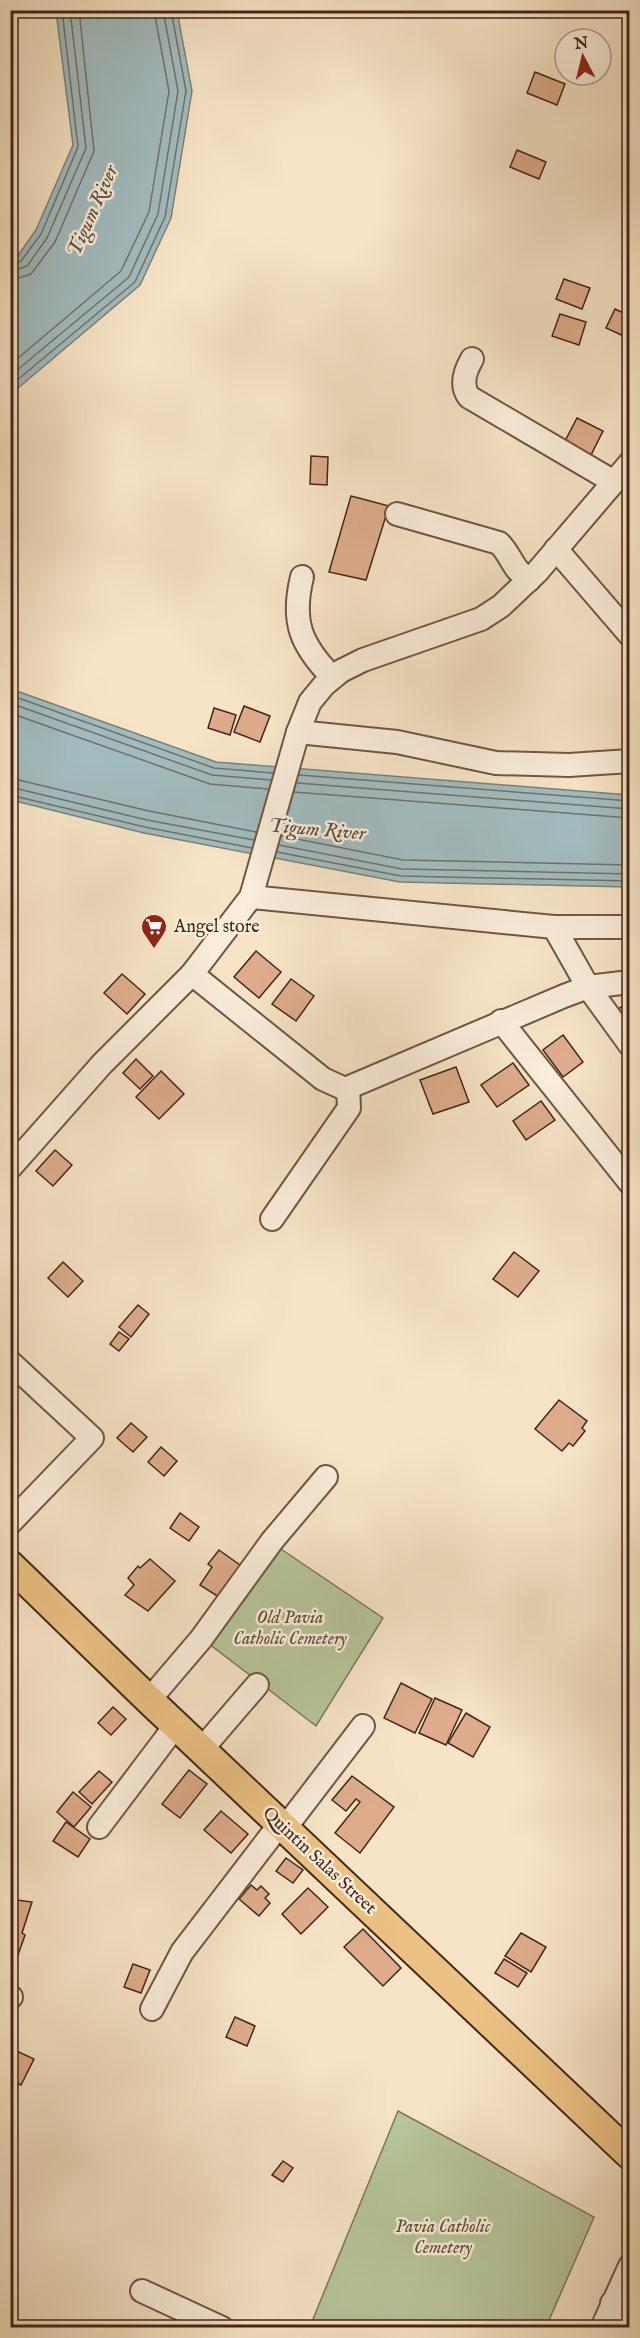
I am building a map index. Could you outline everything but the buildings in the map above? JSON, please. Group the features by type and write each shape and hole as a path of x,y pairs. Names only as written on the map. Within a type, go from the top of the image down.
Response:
{"main road":[{"name":"Quintin Salas Street","path":"10,1565 149,1700 630,2155"}],"street":[{"path":"472,359 465,372 464,383 469,398 614,482"},
{"path":"10,1168 102,1064 192,974 254,892 297,739 310,702 332,677 363,660 481,619 501,606 529,580 630,463"},
{"path":"397,514 499,543 506,550 516,572 529,580"},
{"path":"556,549 630,635"},
{"path":"302,577 296,610 299,628 309,652 332,677"},
{"path":"297,739 397,742 496,763 570,765 630,762"},
{"path":"254,892 554,927 630,927"},
{"path":"554,927 588,987 630,1045"},
{"path":"192,974 323,1079 334,1086 348,1088 501,1021 588,987 630,982"},
{"path":"501,1021 630,1183"},
{"path":"272,1219 349,1108 348,1088"},
{"path":"10,1362 92,1438 10,1522"},
{"path":"149,1700 201,1639 272,1541 326,1477"},
{"path":"201,1749 257,1686"},
{"path":"99,1827 176,1725"},
{"path":"152,2009 182,1952 363,1726"},
{"path":"602,2328 630,2266"},
{"path":"142,2290 222,2328"},
{"path":"612,2303 630,2318"}],"green space":[{"name":"Old Pavia Catholic Cemetery","path":"275,1545 383,1618 316,1726 204,1640"},
{"name":"Pavia Catholic Cemetery","path":"398,2111 594,2217 546,2327 318,2328 311,2324"}],"water":[{"name":"Tigum River","path":"56,11 177,11 192,91 171,218 140,285 11,394 11,260 17,257 36,230 73,145"},
{"name":"Tigum River","path":"11,689 216,762 629,795 629,887 400,882 144,833 11,800"}],"place":[{"name":"Angel store","path":"154,950"}]}
